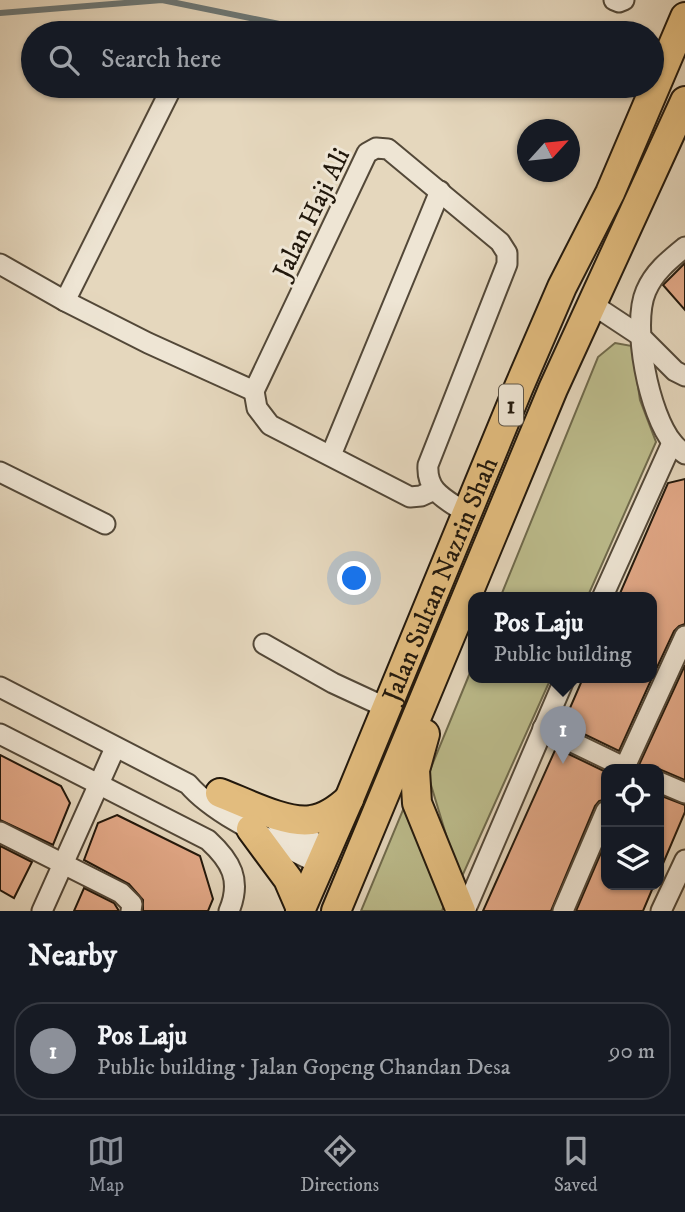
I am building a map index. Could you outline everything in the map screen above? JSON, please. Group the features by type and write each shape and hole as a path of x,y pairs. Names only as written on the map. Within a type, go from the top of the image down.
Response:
{"highway":[{"name":"Jalan Sultan Nazrin Shah","path":"664,66 685,17"},
{"name":"Jalan Sultan Nazrin Shah","path":"307,910 349,799 518,389 562,287 610,193 650,98"},
{"name":"Jalan Sultan Nazrin Shah","path":"469,592 553,389 685,101"},
{"path":"518,389 532,376 562,317 573,309 592,304 589,284 593,253 609,216 610,193"},
{"name":"Jalan Sultan Nazrin Shah","path":"336,911 468,595"},
{"path":"328,859 354,834 400,725 434,677"},
{"path":"434,677 434,698 415,770 415,788 424,823 463,911"},
{"path":"220,793 289,818 310,821 333,813 349,799"},
{"path":"251,829 288,878 307,910"}],"street":[{"path":"614,0 624,0"},
{"path":"65,301 166,98"},
{"name":"Jalan Haji Ali","path":"254,391 368,153 376,148 388,149 500,242 506,253 507,264 428,466 427,480 434,490"},
{"path":"331,455 440,191"},
{"path":"605,592 678,448 656,410 639,335 640,313 645,293 655,275 685,247"},
{"path":"0,264 148,343 254,391 257,408 270,425 410,497 421,496 434,490 466,513"},
{"path":"592,304 639,335 675,371 685,376"},
{"path":"0,471 105,524"},
{"path":"628,764 685,636"},
{"path":"264,644 333,684 387,708"},
{"path":"463,911 563,683"},
{"path":"0,687 188,785 198,797 251,829 328,859"},
{"path":"543,729 616,764"},
{"path":"0,734 208,839 224,855 234,877 232,904"},
{"path":"42,911 116,748"},
{"path":"188,785 205,784 328,859"},
{"path":"664,784 685,793"},
{"path":"563,911 601,823"},
{"path":"0,832 128,898 132,904 131,911"},
{"path":"661,911 685,860"}],"green space":[{"path":"615,343 632,346 640,400 656,442 590,592 502,592 598,357"},
{"path":"468,678 468,683 549,683 460,881 428,775"},
{"path":"405,805 445,902 442,911 361,911"}],"building":[{"path":"685,263 685,310 663,285"},
{"path":"685,479 685,624 674,631 657,667 657,592 621,592 668,483"},
{"path":"685,665 685,780 664,771 664,764 639,764"},
{"path":"581,683 650,683 619,751 563,724"},
{"path":"556,748 601,770 601,800 595,806 551,911 483,911"},
{"path":"0,755 61,786 70,803 53,845 0,820"},
{"path":"664,797 685,805 685,812 664,861"},
{"path":"117,815 200,856 213,899 208,911 143,911 143,900 129,884 84,860 98,823"},
{"path":"0,846 32,862 14,898 0,890"},
{"path":"601,853 601,890 652,890 643,911 576,911"},
{"path":"84,888 114,903 119,911 74,911"}],"waterway":[{"path":"0,13 162,0 265,21"}],"place":[{"name":"Pos Laju","path":"563,764"}]}
